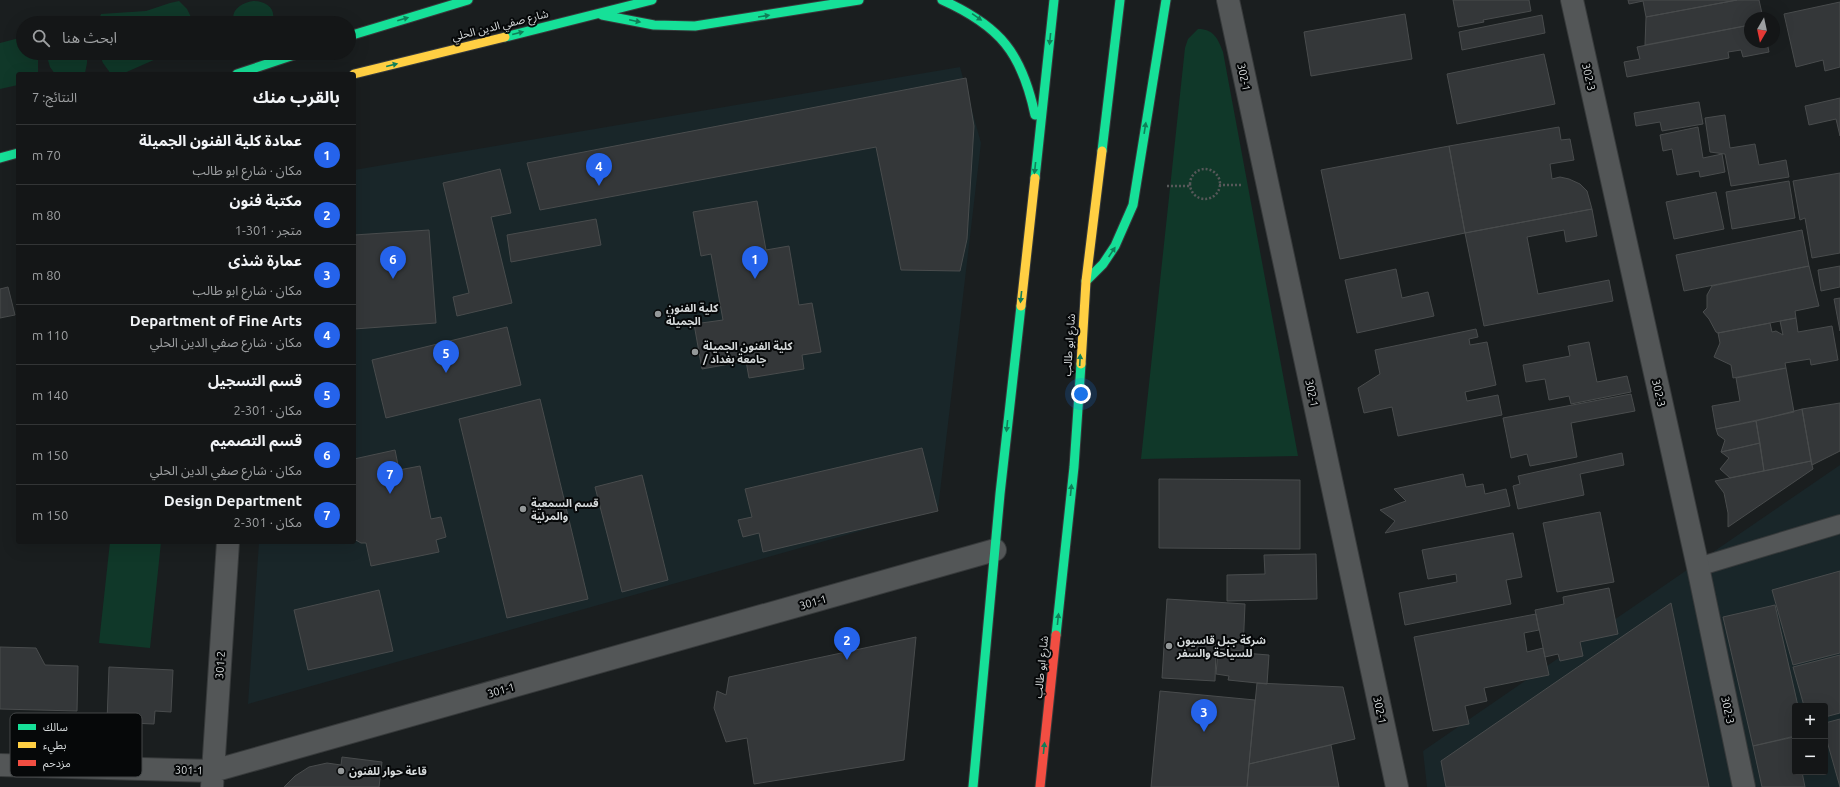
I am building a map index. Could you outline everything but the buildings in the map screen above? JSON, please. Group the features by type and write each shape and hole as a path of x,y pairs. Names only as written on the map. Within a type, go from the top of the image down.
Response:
{"main road":[{"path":"356,34 468,0"},
{"name":"شارع صفي الدين الحلي","path":"356,74 652,0"},
{"path":"597,14 654,25 695,26 859,0"},
{"path":"942,0 967,10 989,26 1008,44 1022,67 1032,92 1038,140"},
{"path":"973,787 995,550 1054,0"},
{"name":"شارع ابو طالب","path":"1040,787 1074,467 1086,281 1120,0"},
{"path":"1086,281 1103,264 1116,245 1126,226 1133,204 1166,0"},
{"path":"243,72 279,60"},
{"path":"0,158 16,154"}],"street":[{"name":"302-1","path":"1228,0 1397,787"},
{"name":"302-3","path":"1572,0 1698,567 1744,787"},
{"name":"301-2","path":"213,779 228,544"},
{"name":"301-1","path":"142,774 213,779 995,550"},
{"name":"301-1","path":"0,765 10,766"}],"lane":[{"path":"1698,567 1840,524"}],"path":[{"path":"1200,170 1209,170 1214,173 1219,181 1218,191 1215,195 1206,199 1197,197 1193,194 1190,186 1192,176 1200,170"},
{"path":"1166,186 1190,186"}],"shaded area":[{"name":"كلية الفنون الجميلة","path":"960,67 981,143 938,509 248,704 259,544 356,544 356,170"},
{"path":"1840,465 1840,787 1427,787 1423,751"}],"green space":[{"path":"179,1 187,9 190,16 100,16 101,14 146,11"},
{"path":"253,1 263,2 270,7 273,16 234,16 235,11 244,3"},
{"path":"1198,29 1203,29 1212,33 1217,39 1223,52 1298,456 1141,459 1185,48 1188,39"},
{"path":"16,39 16,60 38,60 38,72 16,72 16,85 0,89 0,43"},
{"path":"48,60 87,60 85,72 54,72"},
{"path":"102,60 154,60 127,72 110,72"},
{"path":"110,544 161,544 150,648 99,643"}],"traffic: fast":[{"path":"356,34 468,0"},
{"path":"505,37 652,0"},
{"path":"602,15 654,25 695,26 859,0"},
{"path":"942,0 979,20 993,31 1005,44 1015,58 1023,75 1030,93 1035,115"},
{"path":"1035,178 1054,0"},
{"path":"1102,151 1120,0"},
{"path":"1086,281 1103,264 1115,246 1133,205 1166,0"},
{"path":"243,72 279,60"},
{"path":"0,158 16,154"},
{"path":"973,787 1000,494 1021,306"},
{"path":"1056,635 1074,467 1081,364"}],"traffic: slow":[{"path":"356,74 505,37"},
{"path":"1081,364 1086,281 1102,151"},
{"path":"1021,306 1035,178"}],"traffic: jam":[{"path":"1040,787 1056,635"}],"place":[{"name":"Department of Fine Arts","path":"599,186"},
{"name":"قسم التصميم","path":"393,279"},
{"name":"عمادة كلية الفنون الجميلة","path":"755,279"},
{"name":"كلية الفنون الجميلة","path":"658,314"},
{"name":"كلية الفنون الجميلة / جامعة بغداد","path":"695,352"},
{"name":"قسم التسجيل","path":"446,373"},
{"name":"Design Department","path":"390,494"},
{"name":"قسم السمعية والمرئية","path":"523,509"},
{"name":"شركة جبل قاسيون للسياحة والسفر","path":"1169,646"},
{"name":"مكتبة فنون","path":"847,660"},
{"name":"عمارة شذى","path":"1204,732"},
{"name":"قاعة حوار للفنون","path":"341,771"}]}
